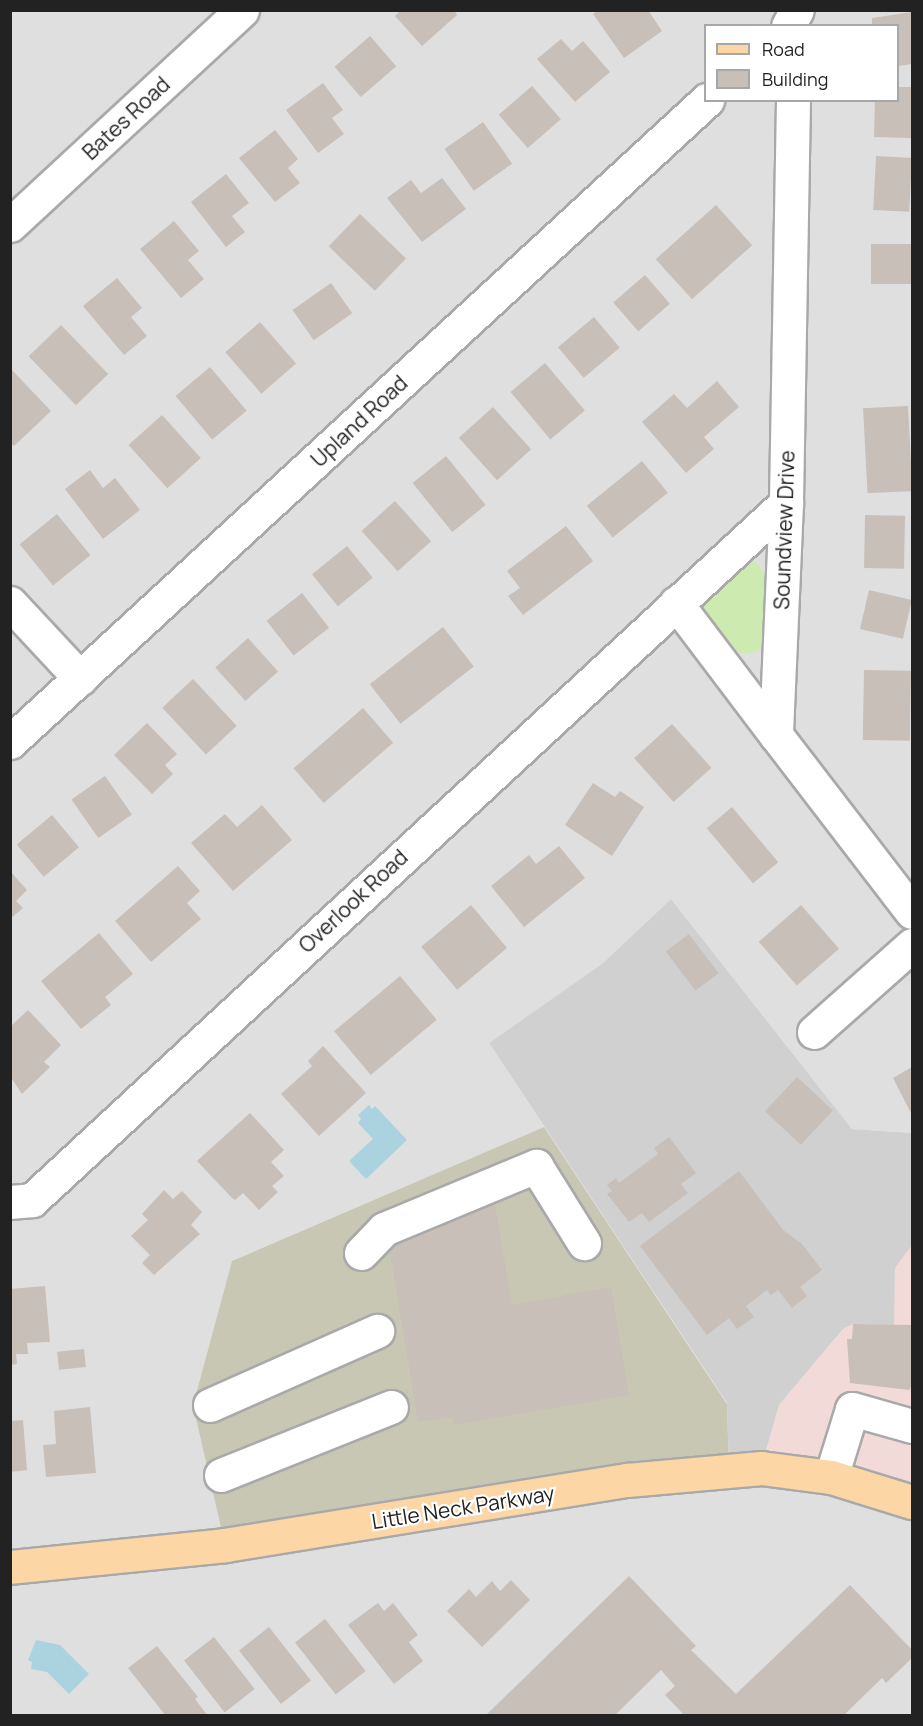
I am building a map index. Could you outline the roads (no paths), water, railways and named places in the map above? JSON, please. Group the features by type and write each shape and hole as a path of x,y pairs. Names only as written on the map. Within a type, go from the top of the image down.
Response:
{"main road":[{"name":"Little Neck Parkway","path":"10,1568 221,1545 653,1477 761,1468 831,1477 912,1502"}],"street":[{"name":"Bates Road","path":"10,225 242,10"},
{"name":"Upland Road","path":"10,742 705,102"},
{"name":"Soundview Drive","path":"776,735 786,503 793,102"},
{"name":"Overlook Road","path":"21,1201 786,503"},
{"path":"10,603 80,678"},
{"path":"676,603 912,912"},
{"path":"814,1032 912,945"},
{"path":"362,1253 384,1229 536,1166 584,1243"},
{"path":"210,1405 377,1331"},
{"path":"221,1475 391,1407"},
{"path":"831,1477 852,1409 912,1426"}],"water":[{"path":"369,1105 372,1109 375,1106 407,1140 366,1179 349,1161 373,1139 358,1123 361,1119 358,1115"},
{"path":"36,1640 60,1645 89,1674 69,1694 47,1672 31,1669 32,1662 28,1660"}]}
